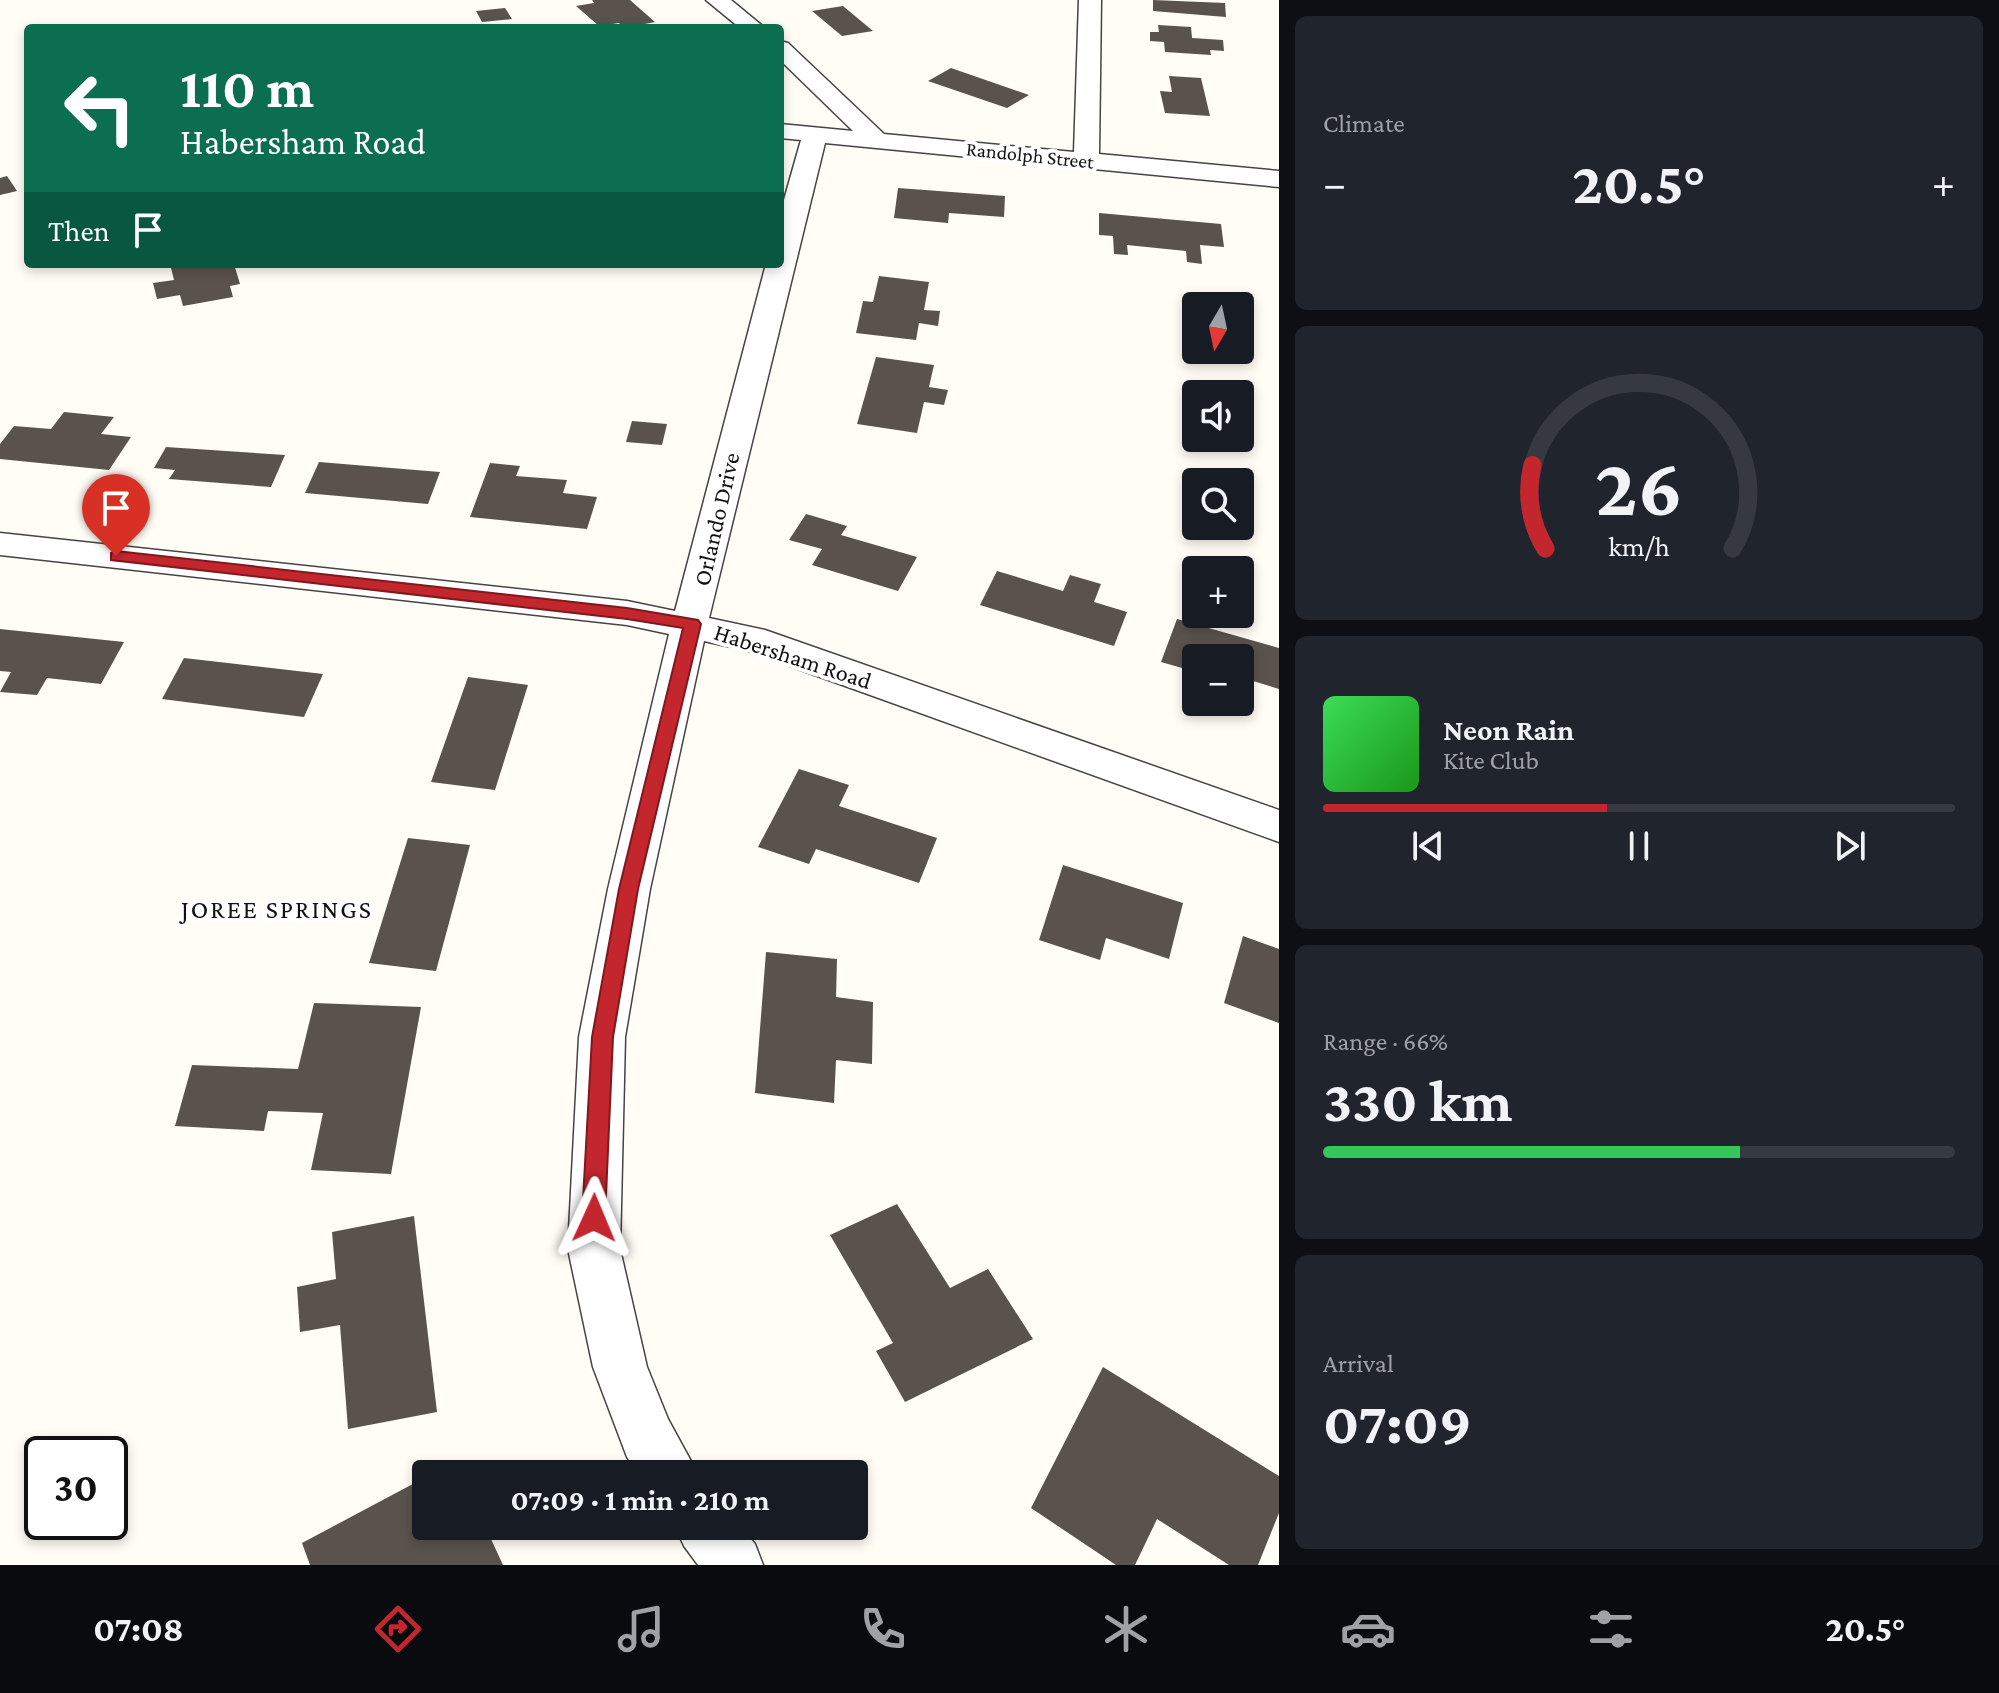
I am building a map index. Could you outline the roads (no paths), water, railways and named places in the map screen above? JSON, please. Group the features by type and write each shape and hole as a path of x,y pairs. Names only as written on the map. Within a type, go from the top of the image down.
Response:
{"street":[{"path":"717,0 749,24"},
{"path":"1086,160 1090,0"},
{"path":"784,52 875,138"},
{"name":"Randolph Street","path":"784,131 1279,179"},
{"name":"Orlando Drive","path":"784,243 815,134"},
{"name":"Orlando Drive","path":"661,1460 647,1437 620,1367 594,1249 602,1037 629,889 710,536 779,268"},
{"name":"Habersham Road","path":"0,544 627,613 692,624 752,639 1279,826"},
{"path":"715,1540 734,1565"}],"district":[{"name":"JOREE SPRINGS","path":"277,909"}]}
